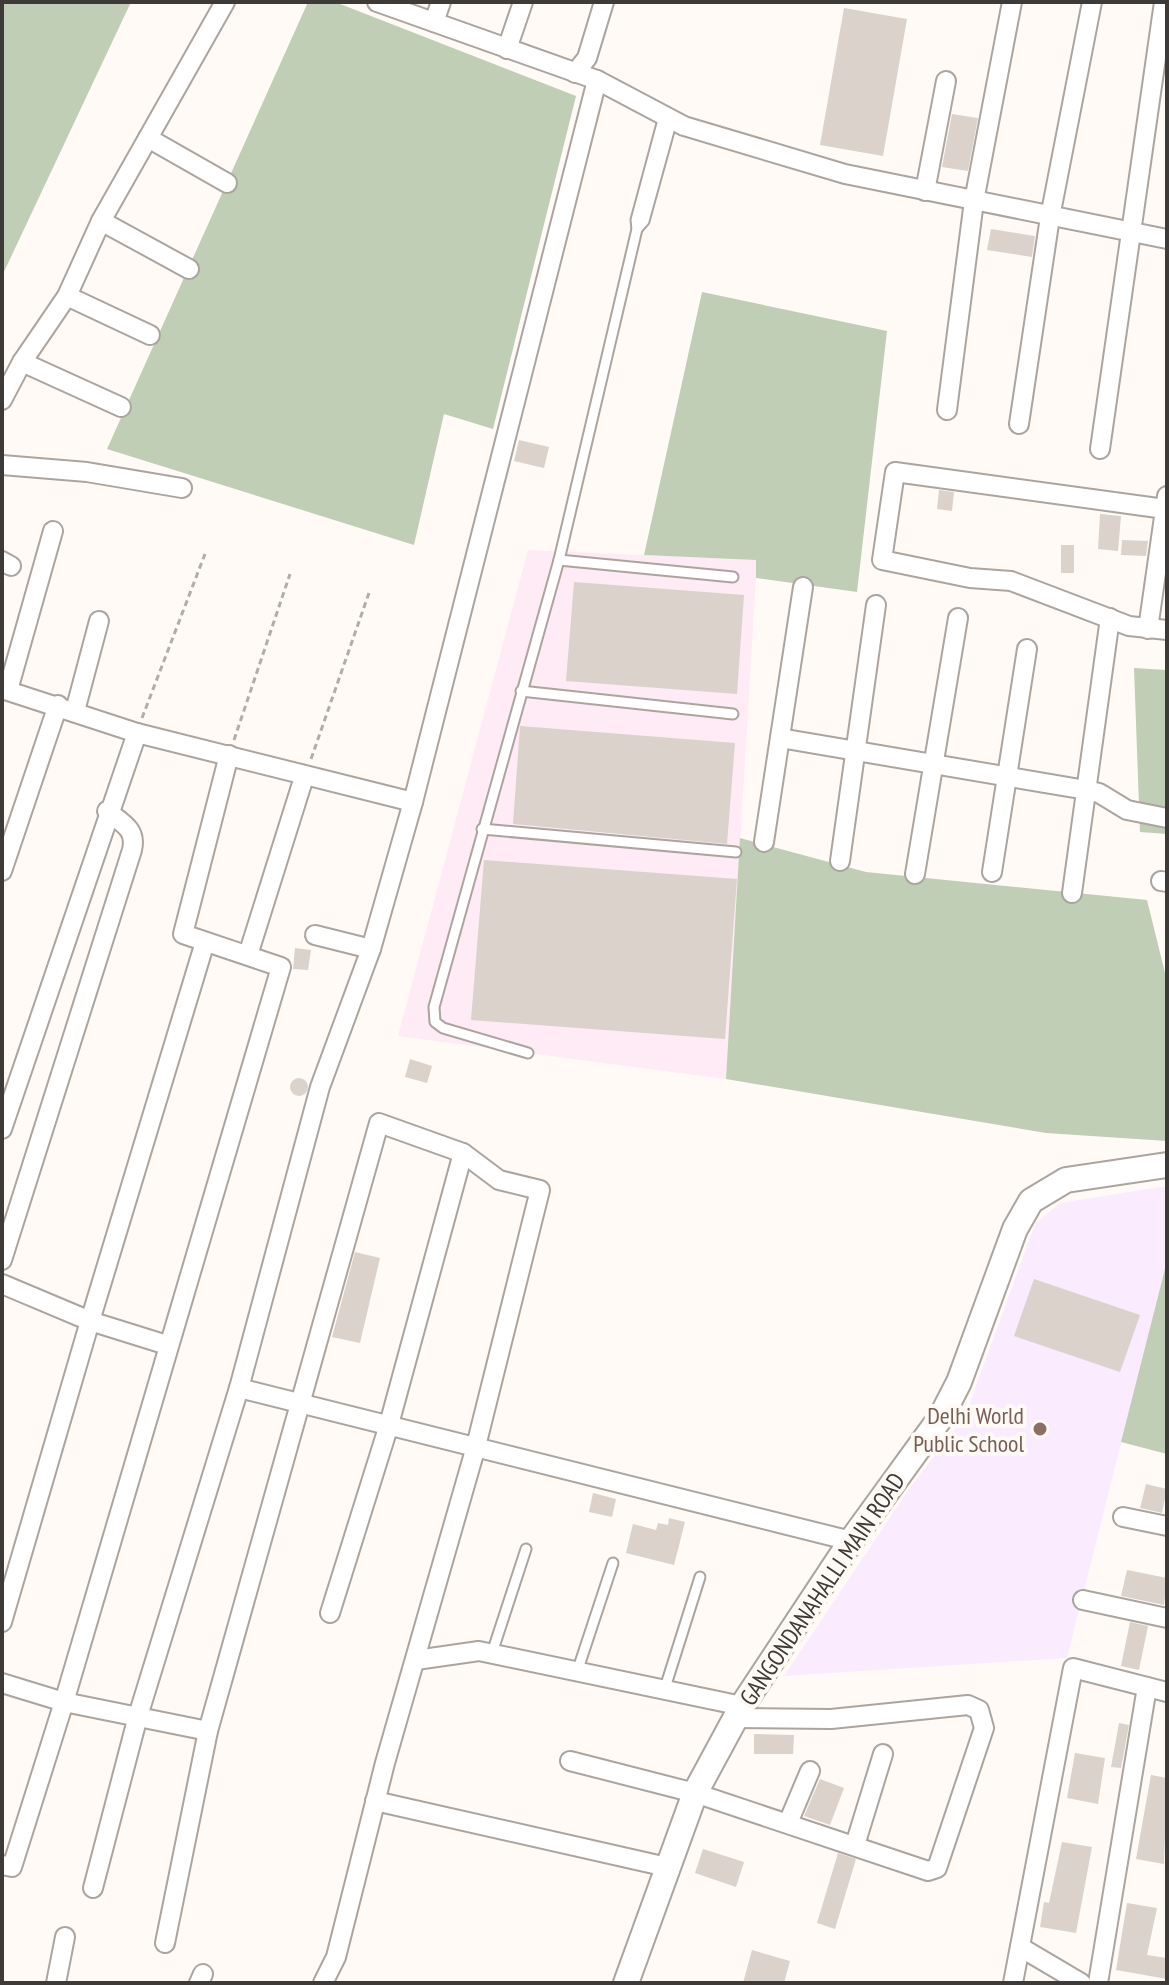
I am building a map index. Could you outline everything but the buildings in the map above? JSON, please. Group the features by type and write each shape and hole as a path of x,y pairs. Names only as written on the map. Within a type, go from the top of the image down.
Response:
{"street":[{"path":"2,400 22,362 67,296 101,221 225,2"},
{"path":"377,2 597,80 668,118 845,174 1167,239"},
{"path":"434,22 441,2"},
{"path":"507,49 523,2"},
{"path":"575,73 587,58 604,2"},
{"path":"947,410 974,201 1012,2"},
{"path":"1019,424 1050,217 1092,2"},
{"path":"1100,449 1164,2"},
{"path":"93,1888 138,1716 239,1388 320,1087 371,949 413,802 597,80"},
{"path":"925,191 946,81"},
{"path":"148,138 227,183"},
{"path":"101,221 189,269"},
{"path":"67,296 150,335"},
{"path":"22,362 121,407"},
{"path":"2,465 87,472 182,488"},
{"path":"1148,629 1166,503 895,472 882,560 970,578 1011,581 1129,626 1148,629 1167,630"},
{"path":"53,531 5,690 137,733 413,802"},
{"path":"764,842 803,587"},
{"path":"840,861 858,753 876,605"},
{"path":"915,874 958,618"},
{"path":"1072,893 1110,618"},
{"path":"2,871 99,621"},
{"path":"992,872 1027,649"},
{"path":"2,1129 107,811 137,733"},
{"path":"780,738 1086,790 1099,793 1127,810 1167,818"},
{"path":"2,1865 12,1867 64,1702 281,967 183,934 229,755"},
{"path":"248,955 304,777"},
{"path":"2,1260 135,839 131,829 107,811"},
{"path":"315,935 371,949"},
{"path":"2,1622 205,942"},
{"path":"165,1943 208,1731 379,1123 463,1153 499,1180 540,1190 475,1450 375,1801 336,1957 323,1983"},
{"path":"330,1613 388,1428 463,1153"},
{"name":"GANGONDANAHALLI MAIN ROAD","path":"626,1983 695,1793 739,1712 851,1541 941,1417 959,1382 1015,1229 1031,1201 1066,1180 1167,1165"},
{"path":"3,1289 167,1345"},
{"path":"239,1388 475,1450 851,1541"},
{"path":"1123,1517 1167,1526"},
{"path":"1083,1600 1167,1618"},
{"path":"416,1660 479,1651 492,1653 664,1691 739,1712 831,1719 968,1705 979,1710 984,1728 937,1868 928,1871 695,1793 570,1761"},
{"path":"1013,1983 1073,1668 1167,1692"},
{"path":"2,1683 64,1702 208,1731"},
{"path":"1098,1983 1147,1687"},
{"path":"855,1845 883,1754"},
{"path":"788,1823 810,1771"},
{"path":"375,1801 667,1867"},
{"path":"56,1983 65,1937"},
{"path":"1020,1947 1081,1983"}],"lane":[{"path":"528,1053 443,1028 434,1015 482,829 559,560 637,229 636,220 668,118"},
{"path":"559,560 733,577"},
{"path":"521,691 733,714"},
{"path":"482,829 736,852"},
{"path":"492,1653 526,1549"},
{"path":"577,1672 613,1563"},
{"path":"664,1691 700,1577"}],"path":[{"path":"137,733 205,554"},
{"path":"229,755 290,574"},
{"path":"304,777 369,593"}],"shaded area":[{"path":"528,550 757,560 726,1079 398,1036"},
{"name":"Delhi World Public School","path":"1167,1186 1167,1261 1067,1658 784,1676 909,1489 965,1416 1035,1224 1060,1203"}],"green space":[{"path":"2,2 131,2 2,276"},
{"path":"308,2 335,2 576,96 493,429 444,414 414,545 107,449"},
{"path":"702,292 887,331 857,592 756,578 756,560 644,555"},
{"path":"1134,668 1167,670 1167,834 1140,832"},
{"path":"740,838 866,872 1147,900 1167,981 1167,1141 1046,1133 726,1079"},
{"path":"1167,1261 1167,1454 1121,1442"}],"place":[{"name":"Delhi World Public School","path":"1040,1429"}]}
